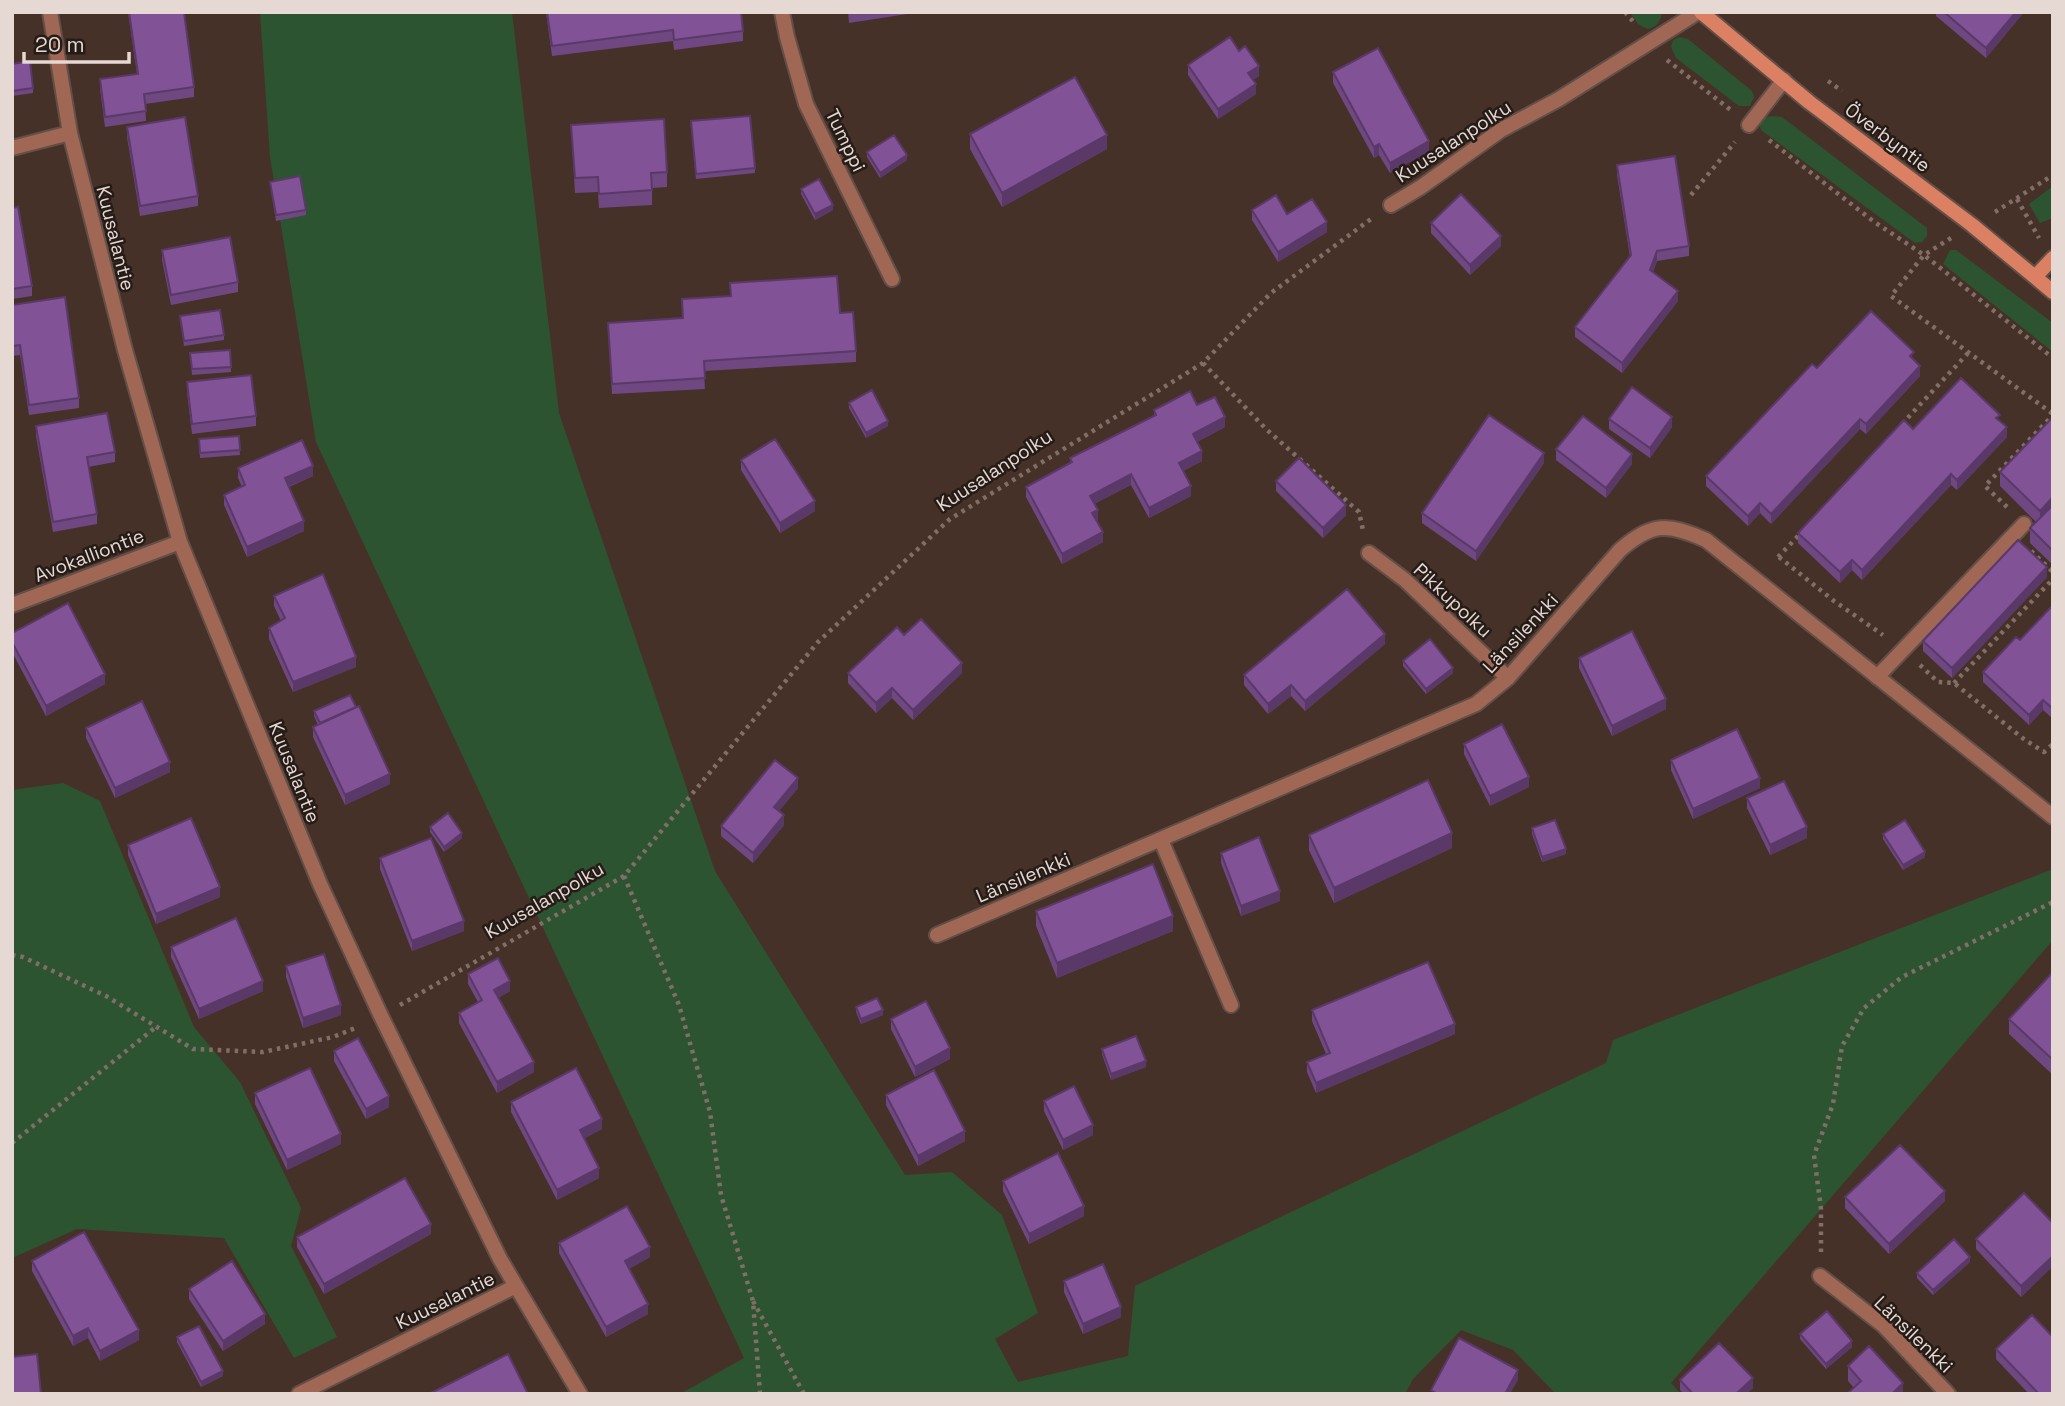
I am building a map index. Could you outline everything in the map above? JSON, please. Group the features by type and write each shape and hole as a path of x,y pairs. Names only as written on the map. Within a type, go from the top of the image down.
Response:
{"street":[{"name":"Kuusalantie","path":"50,12 70,133 125,350 180,542 375,1019 516,1286 299,1394"},
{"name":"Tumppi","path":"782,12 806,104 892,279"},
{"name":"Kuusalanpolku","path":"1391,205 1501,130 1559,99 1700,12"},
{"name":"Överbyntie","path":"1700,12 1972,225 2053,292"},
{"path":"1749,125 1784,80"},
{"path":"12,148 70,133"},
{"path":"2035,277 2052,258"},
{"path":"1877,677 2024,524"},
{"name":"Länsilenkki","path":"937,935 1449,718 1476,704 1508,678 1620,550 1638,535 1659,528 1678,528 1706,540 2053,817"},
{"name":"Avokalliontie","path":"12,605 180,542"},
{"name":"Pikkupolku","path":"1368,554 1405,580 1508,678"},
{"path":"1161,840 1231,1005"},
{"name":"Länsilenkki","path":"1820,1276 1884,1326 1948,1394"},
{"path":"516,1286 580,1394"}],"path":[{"path":"1625,12 1661,54 1873,221 1924,255 2053,358"},
{"path":"1691,195 1749,125"},
{"path":"2017,199 2052,258"},
{"name":"Kuusalanpolku","path":"12,955 23,957 106,996 193,1049 263,1052 333,1037 375,1019 624,876 818,642 950,519 1203,363 1271,293 1391,205"},
{"path":"1924,255 1891,296 2053,414 1985,486 2024,524"},
{"path":"1893,434 1969,352"},
{"path":"1203,363 1266,429 1359,512 1368,554"},
{"path":"1758,582 1807,526"},
{"path":"1954,683 2053,579"},
{"path":"624,876 679,1005 710,1112 721,1195 754,1301 804,1394"},
{"path":"1820,1276 1821,1209 1814,1155 1833,1104 1842,1045 1864,1008 1902,977 2053,902"},
{"path":"12,1143 156,1027"},
{"path":"754,1301 760,1394"}],"green space":[{"path":"260,12 512,12 559,413 715,871 905,1175 952,1172 1002,1215 1038,1313 995,1339 1018,1382 1128,1356 1135,1286 1606,1063 1613,1040 2053,869 2053,940 1671,1383 1681,1394 1556,1394 1513,1350 1461,1330 1413,1379 1405,1394 680,1394 744,1358 316,442 270,157"},
{"path":"1630,12 1662,12 1658,23 1648,29 1638,24"},
{"path":"1679,37 1688,39 1752,91 1754,97 1750,106 1739,106 1676,58 1671,47 1673,40"},
{"path":"1770,116 1782,117 1927,228 1927,236 1922,242 1915,243 1761,130 1759,124 1762,119"},
{"path":"2053,186 2053,218 2040,223 2029,204"},
{"path":"1950,250 1956,250 2053,323 2053,352 1943,264"},
{"path":"63,783 100,801 194,1027 240,1082 301,1208 291,1246 337,1337 294,1358 224,1238 77,1229 12,1258 12,790"}],"building":[{"path":"129,12 184,12 194,87 144,94 146,111 105,117 100,79 138,74"},
{"path":"547,12 741,12 743,31 674,40 673,30 552,46"},
{"path":"1944,12 2016,12 1986,48"},
{"path":"1230,37 1239,51 1245,46 1259,66 1248,73 1256,84 1218,109 1188,65"},
{"path":"1378,48 1429,141 1390,163 1379,144 1374,147 1333,72"},
{"path":"30,61 33,88 12,91 12,64"},
{"path":"1075,77 1107,135 1002,193 970,134"},
{"path":"750,116 755,168 696,174 691,121"},
{"path":"185,117 198,196 140,206 127,127"},
{"path":"664,119 667,172 651,173 652,190 599,194 598,177 575,178 571,125"},
{"path":"894,135 907,155 880,173 867,152"},
{"path":"1675,156 1689,246 1657,251 1650,270 1678,291 1622,363 1575,327 1631,255 1617,165"},
{"path":"300,176 306,210 276,215 270,182"},
{"path":"819,179 833,205 815,214 801,189"},
{"path":"1461,194 1501,236 1470,265 1431,223"},
{"path":"1276,195 1287,214 1312,199 1327,222 1278,252 1252,210"},
{"path":"18,207 32,286 12,289 12,208"},
{"path":"230,237 238,282 171,295 162,250"},
{"path":"837,276 840,313 853,312 856,351 704,361 705,378 612,384 608,323 683,318 682,299 731,296 730,283"},
{"path":"65,297 79,398 29,405 20,345 12,346 12,305"},
{"path":"220,310 224,335 184,341 180,316"},
{"path":"1871,311 1914,352 1910,356 1920,366 1866,424 1860,419 1771,514 1760,503 1748,516 1706,476 1812,364 1817,368"},
{"path":"230,350 231,367 192,369 190,353"},
{"path":"251,375 256,416 192,424 187,382"},
{"path":"1961,378 2000,415 1996,418 2007,427 1957,480 1951,474 1862,570 1852,560 1840,572 1798,533 1904,420 1913,429"},
{"path":"1632,387 1672,417 1650,448 1609,419"},
{"path":"872,390 888,421 866,433 849,403"},
{"path":"1190,391 1197,405 1215,397 1225,417 1193,434 1202,451 1179,463 1191,486 1149,508 1131,474 1090,496 1098,510 1092,513 1103,532 1062,554 1026,487 1072,462 1070,458 1156,415 1154,410"},
{"path":"107,413 115,452 87,457 97,514 53,522 36,426"},
{"path":"1489,415 1544,453 1476,551 1422,513"},
{"path":"1583,416 1632,454 1606,488 1556,449"},
{"path":"2053,417 2053,497 2040,511 2000,472"},
{"path":"239,436 240,450 200,453 199,439"},
{"path":"775,439 815,501 780,523 741,460"},
{"path":"302,440 313,466 285,478 304,521 247,547 224,495 245,485 238,468"},
{"path":"1299,458 1346,505 1323,528 1276,481"},
{"path":"2053,505 2053,551 2030,528"},
{"path":"2018,540 2047,567 1952,668 1923,641"},
{"path":"323,574 356,657 293,682 269,628 285,618 274,596"},
{"path":"1347,589 1385,634 1305,701 1291,685 1268,704 1244,675"},
{"path":"68,603 105,674 46,706 12,642 12,633"},
{"path":"2053,605 2053,707 2043,700 2029,715 1983,672 2016,637 2020,640"},
{"path":"921,619 962,663 913,710 892,688 876,703 848,673 897,627 904,635"},
{"path":"1632,631 1666,699 1612,726 1579,658"},
{"path":"1430,639 1453,668 1426,689 1403,661"},
{"path":"350,695 356,707 320,723 314,711"},
{"path":"142,701 170,762 115,788 86,728"},
{"path":"359,706 390,774 345,795 313,727"},
{"path":"1502,724 1529,777 1490,796 1464,744"},
{"path":"1737,729 1760,778 1693,809 1671,760"},
{"path":"775,760 798,778 774,807 784,815 753,853 721,826"},
{"path":"1428,780 1452,833 1334,888 1309,835"},
{"path":"1784,781 1807,827 1770,845 1747,798"},
{"path":"448,813 462,833 444,847 430,827"},
{"path":"191,818 220,887 156,914 128,845"},
{"path":"1555,820 1566,849 1542,857 1532,828"},
{"path":"1905,820 1925,852 1903,865 1883,834"},
{"path":"1259,837 1280,891 1241,906 1221,853"},
{"path":"431,838 464,921 412,941 380,858"},
{"path":"1153,864 1173,916 1057,963 1036,911"},
{"path":"236,918 263,981 199,1009 171,947"},
{"path":"324,954 341,1005 303,1018 286,966"},
{"path":"498,958 510,981 494,990 534,1062 497,1082 459,1013 482,1000 468,974"},
{"path":"1428,962 1455,1024 1316,1083 1307,1062 1330,1053 1312,1010"},
{"path":"2053,972 2053,1060 2009,1019"},
{"path":"877,998 883,1010 861,1019 856,1007"},
{"path":"926,1001 950,1048 915,1067 891,1019"},
{"path":"1136,1036 1146,1061 1111,1074 1102,1049"},
{"path":"358,1038 389,1096 366,1109 334,1051"},
{"path":"310,1068 341,1134 287,1160 255,1093"},
{"path":"576,1068 602,1119 580,1130 599,1168 557,1190 511,1102"},
{"path":"934,1070 965,1131 918,1156 886,1095"},
{"path":"1074,1086 1093,1125 1063,1140 1044,1101"},
{"path":"1900,1145 1945,1191 1889,1244 1845,1197"},
{"path":"1058,1153 1084,1206 1029,1234 1003,1181"},
{"path":"405,1178 431,1224 324,1284 297,1237"},
{"path":"2024,1193 2053,1223 2053,1256 2021,1286 1976,1239"},
{"path":"627,1206 650,1247 625,1261 648,1304 606,1327 559,1243"},
{"path":"84,1232 139,1330 100,1351 88,1328 73,1336 32,1261"},
{"path":"1954,1239 1970,1257 1933,1290 1917,1273"},
{"path":"232,1261 265,1314 223,1341 189,1289"},
{"path":"1103,1264 1121,1307 1083,1324 1064,1281"},
{"path":"1827,1311 1852,1341 1826,1364 1800,1334"},
{"path":"2032,1315 2053,1337 2053,1394 2039,1394 1996,1349"},
{"path":"199,1326 223,1371 201,1382 177,1337"},
{"path":"1459,1338 1518,1370 1505,1394 1438,1394 1431,1390"},
{"path":"1719,1343 1753,1378 1736,1394 1693,1394 1680,1380"},
{"path":"1869,1346 1903,1383 1892,1394 1847,1394 1861,1381 1848,1366"},
{"path":"37,1354 41,1394 12,1394 12,1357"},
{"path":"508,1354 528,1394 429,1394"}]}
